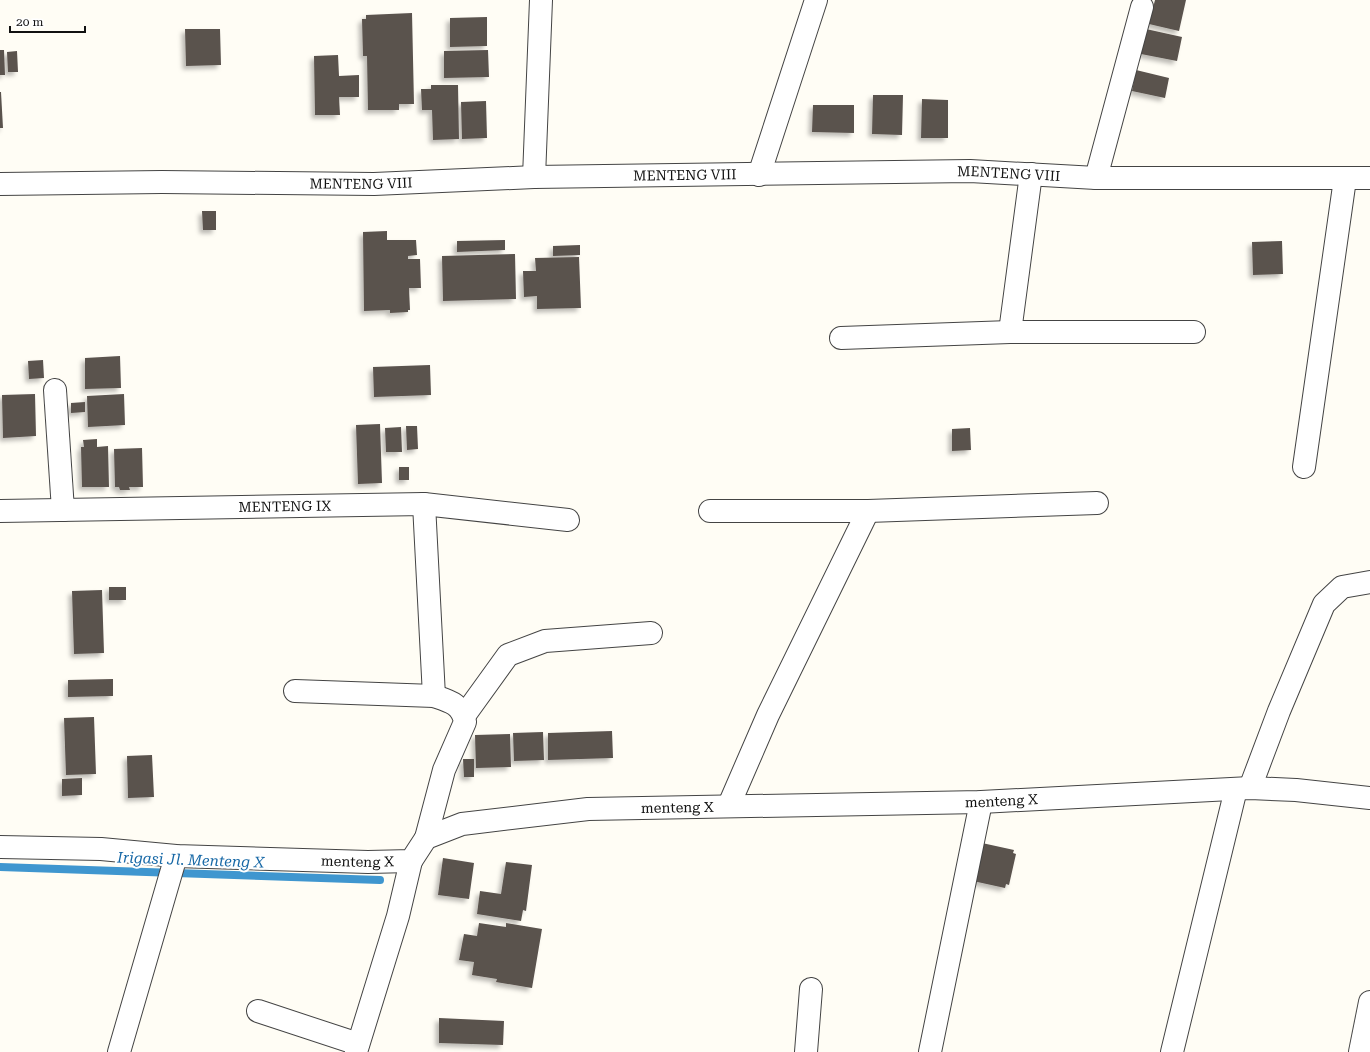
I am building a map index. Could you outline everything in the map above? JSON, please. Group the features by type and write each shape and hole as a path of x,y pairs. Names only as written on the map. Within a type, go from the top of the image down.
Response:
{"street":[{"path":"534,177 541,0"},
{"path":"759,175 816,0"},
{"path":"1096,178 1142,7"},
{"name":"MENTENG VIII","path":"0,184 162,182 374,184 534,177 970,171 1096,178 1370,178"},
{"path":"1010,332 1031,174"},
{"path":"1304,466 1345,179"},
{"path":"841,338 1010,332 1194,332"},
{"path":"55,390 63,510"},
{"path":"710,511 868,511 1097,503"},
{"path":"424,504 434,696"},
{"name":"MENTENG IX","path":"0,511 424,504 568,520"},
{"path":"728,805 768,715 868,511"},
{"path":"1172,1052 1243,789 1279,711 1324,604 1342,586 1370,582"},
{"path":"464,716 508,655 545,641 651,633"},
{"path":"295,691 434,696 451,701 459,706 465,722 462,732 444,770 426,838"},
{"name":"menteng X","path":"0,846 101,849 176,856 368,862 411,861 426,838 462,824 581,810 728,805 981,802 1243,789 1296,790 1370,798"},
{"path":"930,1052 981,802"},
{"path":"119,1052 176,856"},
{"path":"258,1011 357,1048 398,916 411,861"},
{"path":"806,1052 811,989"},
{"path":"1360,1052 1370,1002"}],"building":[{"path":"1155,0 1186,0 1179,31 1149,24"},
{"path":"412,13 414,104 399,104 399,110 368,110 367,56 363,56 362,19 366,19 366,15"},
{"path":"487,17 487,46 450,47 450,18"},
{"path":"185,29 220,29 221,65 186,66"},
{"path":"1146,29 1182,37 1177,61 1141,54"},
{"path":"0,50 4,50 5,75 0,75"},
{"path":"488,50 489,77 444,78 444,51"},
{"path":"17,51 18,72 8,72 7,52"},
{"path":"338,55 339,76 359,75 359,97 339,97 340,115 315,115 314,56"},
{"path":"1136,70 1169,78 1165,98 1132,91"},
{"path":"431,85 458,85 459,139 433,140 432,110 422,110 421,89 431,89"},
{"path":"1,92 3,128 0,128"},
{"path":"873,95 903,95 902,135 872,134"},
{"path":"922,99 948,100 948,138 921,138"},
{"path":"486,101 487,138 462,139 461,102"},
{"path":"813,105 854,105 854,133 812,132"},
{"path":"202,211 216,211 216,230 203,230"},
{"path":"387,231 387,240 416,240 417,255 408,256 408,259 420,259 421,288 409,288 410,310 408,310 408,312 390,313 390,310 364,311 363,232"},
{"path":"505,240 505,250 457,252 457,241"},
{"path":"1282,241 1283,274 1253,275 1252,242"},
{"path":"580,245 580,255 553,256 553,246"},
{"path":"515,254 516,299 443,301 442,256"},
{"path":"579,257 581,308 537,309 537,296 524,297 523,271 536,271 535,258"},
{"path":"120,356 121,388 85,389 85,358"},
{"path":"43,360 44,378 29,379 28,361"},
{"path":"430,365 431,395 374,397 373,367"},
{"path":"35,394 36,436 3,438 2,395"},
{"path":"124,394 125,425 88,427 87,396"},
{"path":"85,402 85,412 71,413 71,403"},
{"path":"380,424 382,483 358,484 356,425"},
{"path":"406,426 417,426 418,449 407,450"},
{"path":"401,427 402,452 386,452 385,428"},
{"path":"970,428 971,450 952,451 952,429"},
{"path":"97,439 97,447 108,446 109,487 82,487 81,447 84,447 83,440"},
{"path":"142,448 143,487 129,487 130,490 120,490 119,487 115,487 114,449"},
{"path":"399,467 409,467 409,480 399,480"},
{"path":"109,587 126,587 126,600 109,600"},
{"path":"102,590 104,653 74,654 72,591"},
{"path":"113,679 113,696 68,697 68,680"},
{"path":"94,717 96,774 66,775 64,718"},
{"path":"612,731 613,758 548,760 548,733"},
{"path":"543,732 544,760 514,761 513,733"},
{"path":"510,734 511,767 476,768 475,735"},
{"path":"152,755 154,797 128,798 127,756"},
{"path":"463,759 474,759 474,777 464,777"},
{"path":"82,778 82,795 62,796 62,779"},
{"path":"982,843 1014,850 1013,853 1016,854 1009,885 1006,884 1005,888 973,881"},
{"path":"443,858 474,863 469,899 438,895"},
{"path":"506,862 532,865 526,911 523,910 521,921 477,914 480,891 501,894"},
{"path":"479,923 506,927 506,923 542,929 532,988 496,982 497,979 472,975 474,962 459,960 464,934 477,936"},
{"path":"439,1018 504,1021 503,1045 439,1043"}],"waterway":[{"name":"Irigasi Jl. Menteng X","path":"0,867 380,880"}]}
